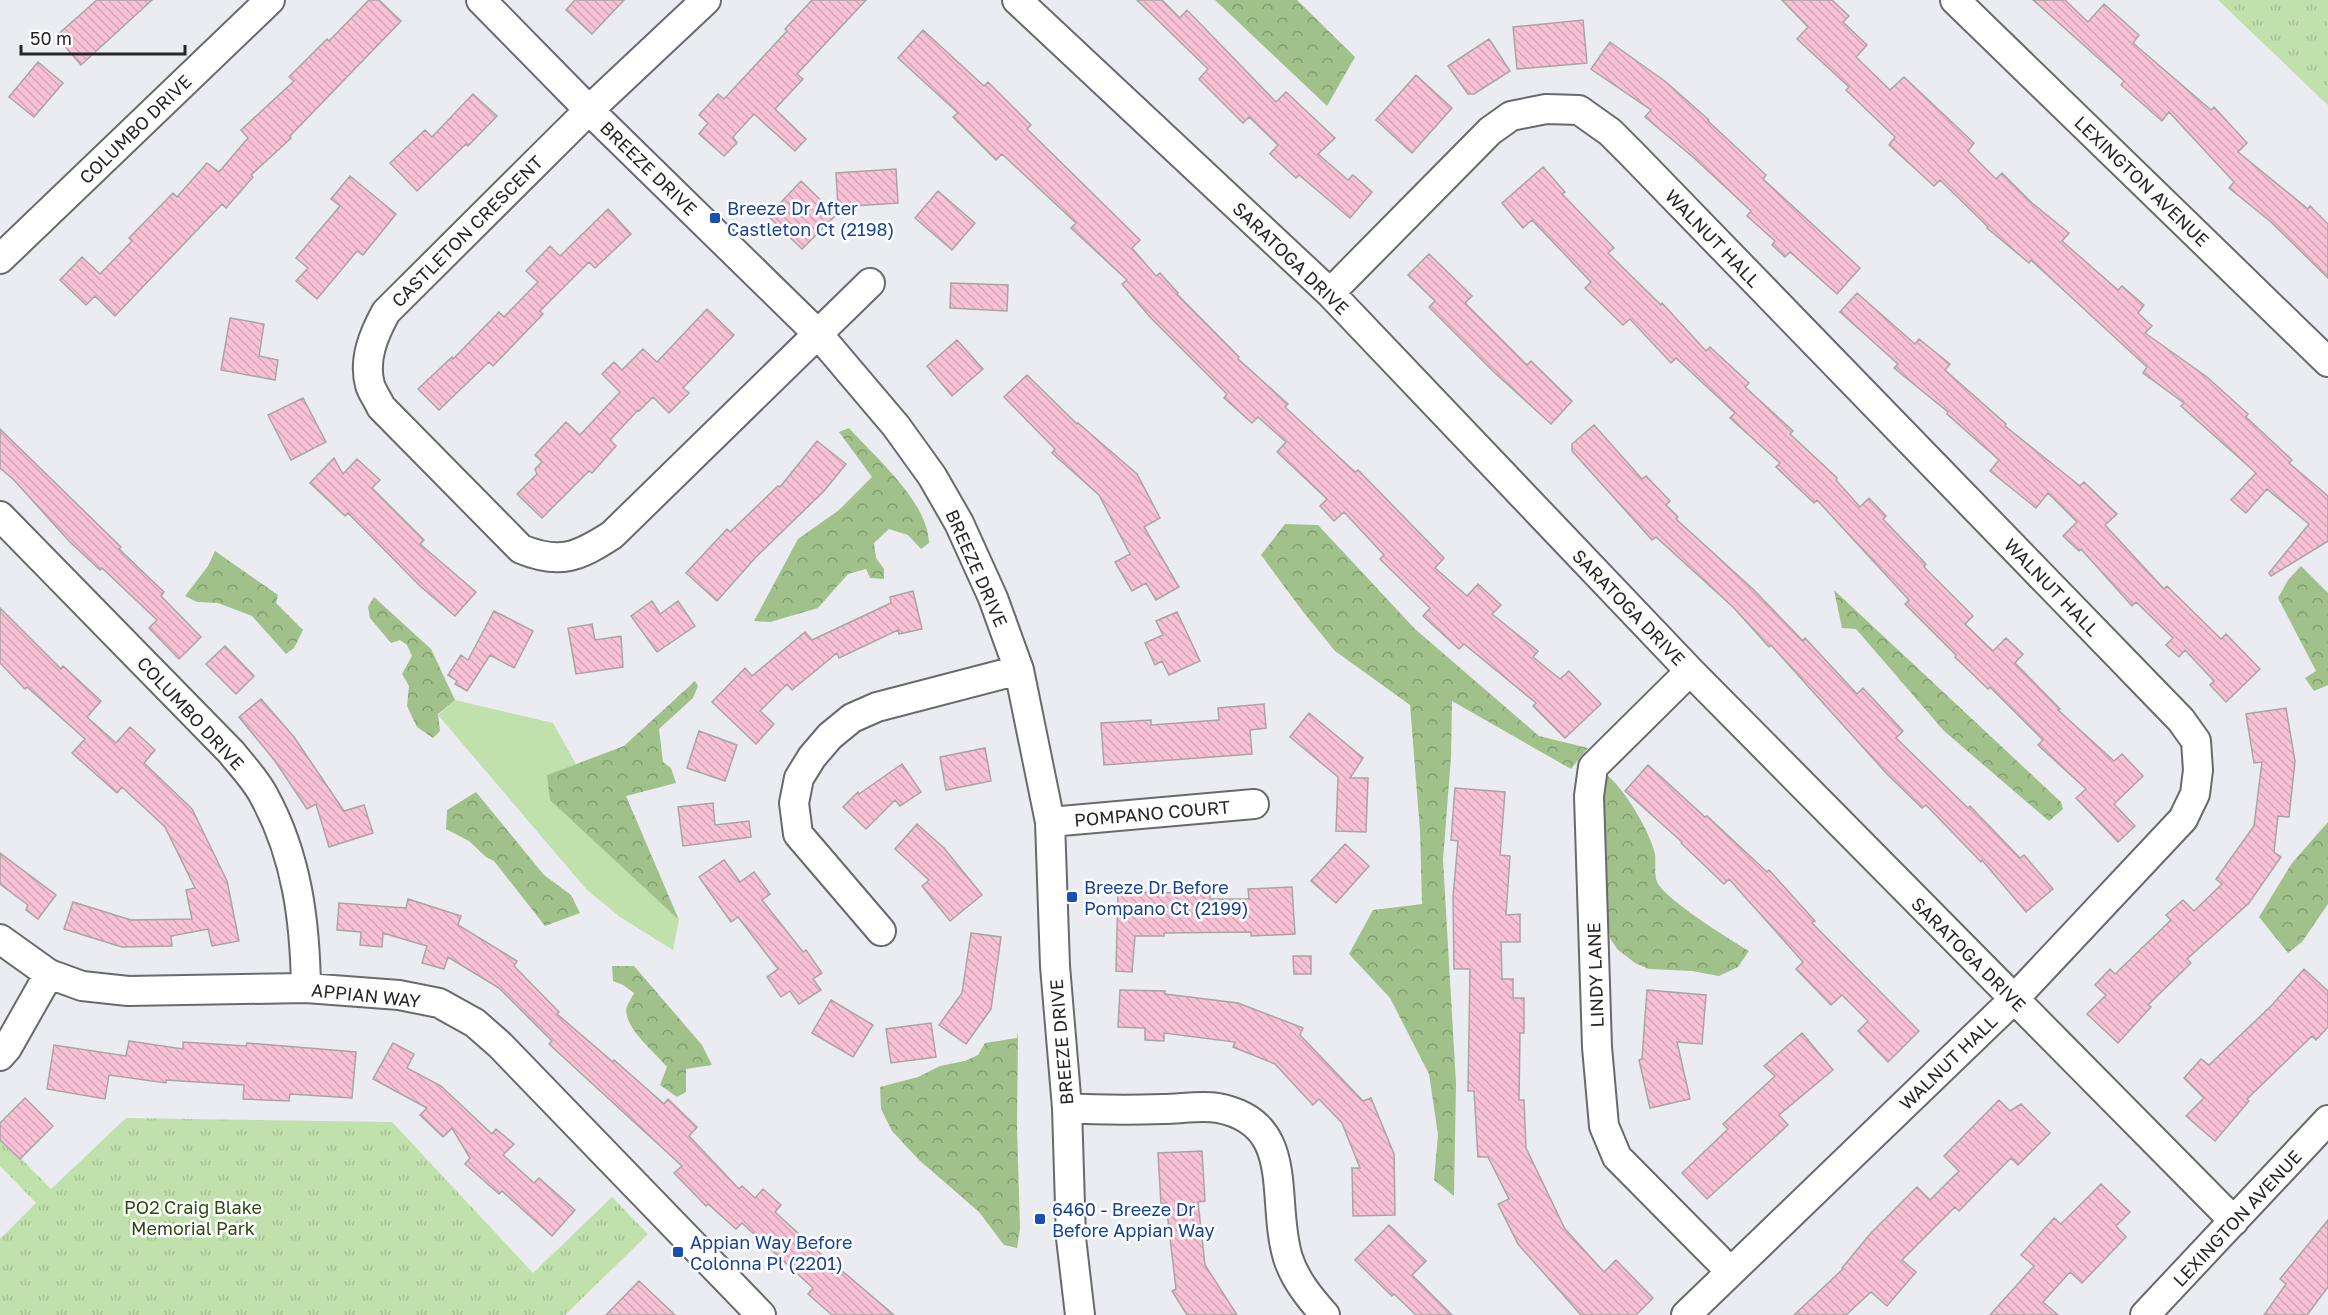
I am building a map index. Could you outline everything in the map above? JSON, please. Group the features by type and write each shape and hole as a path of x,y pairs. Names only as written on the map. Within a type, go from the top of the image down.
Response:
{"street":[{"name":"COLUMBO DRIVE","path":"0,259 270,0"},
{"name":"BREEZE DRIVE","path":"481,0 589,110 818,334 896,426 932,476 959,523 993,598 1019,670 1050,822 1055,966 1067,1108 1071,1238 1080,1315"},
{"name":"CASTLETON CRESCENT","path":"706,0 589,110 386,312 374,333 368,356 370,385 381,406 521,549 541,557 566,558 590,549 612,535 870,283"},
{"name":"SARATOGA DRIVE","path":"1017,0 1330,293 1690,671 2234,1221"},
{"name":"LEXINGTON AVENUE","path":"1956,0 2328,362"},
{"name":"WALNUT HALL","path":"1330,293 1490,131 1511,116 1546,109 1579,110 1610,132 2181,720 2196,741 2198,770 2195,794 2182,819 2013,1000 1686,1315"},
{"name":"COLUMBO DRIVE","path":"0,516 231,752 264,795 290,853 301,907 306,988"},
{"path":"880,931 798,834 794,803 800,778 812,758 830,736 852,718 877,707 1019,670"},
{"name":"LINDY LANE","path":"1690,671 1593,766 1589,796 1597,1047 1604,1126 1617,1157 1730,1271"},
{"name":"POMPANO COURT","path":"1050,822 1254,804"},
{"name":"APPIAN WAY","path":"0,939 49,974 82,986 128,991 306,988 399,995 439,1003 475,1023 508,1053 756,1314"},
{"path":"0,1056 7,1048 49,974"},
{"path":"1067,1108 1127,1110 1215,1107 1243,1114 1262,1130 1277,1161 1280,1210 1288,1258 1305,1291 1325,1315"},
{"name":"LEXINGTON AVENUE","path":"2145,1315 2328,1120"}],"green space":[{"path":"1215,0 1297,0 1355,57 1327,106"},
{"path":"2218,0 2328,0 2328,105 2313,91"},
{"path":"849,428 899,481 920,512 929,543 921,549 908,535 889,529 874,543 876,558 884,569 884,579 870,578 866,569 848,574 818,608 770,622 754,621 798,539 839,510 872,477 839,432"},
{"path":"1285,524 1318,525 1415,629 1539,736 1588,748 1571,769 1452,701 1451,757 1443,860 1456,1083 1454,1196 1434,1180 1438,1135 1429,1074 1390,998 1349,954 1373,910 1422,904 1420,831 1410,705 1335,651 1261,555"},
{"path":"215,551 278,595 276,603 303,630 294,648 286,654 252,616 218,603 197,602 185,596 208,566"},
{"path":"2301,566 2328,593 2328,685 2314,691 2305,678 2316,671 2278,598 2288,580"},
{"path":"1834,590 2061,802 2063,809 2049,821 1944,731 1856,629 1842,628"},
{"path":"374,597 431,649 455,700 438,714 440,731 433,738 417,727 407,706 409,686 402,674 412,656 407,645 400,640 391,643 370,618 368,607"},
{"path":"695,681 698,686 693,698 659,729 663,762 671,768 676,783 626,796 679,920 550,800 547,775 624,746"},
{"path":"455,700 553,723 576,764 547,775 600,846 679,920 673,950 620,917 587,890 438,715"},
{"path":"1608,776 1629,801 1648,835 1655,854 1657,882 1672,899 1685,909 1749,951 1738,967 1719,976 1692,971 1649,969 1635,963 1617,949 1610,938 1605,899 1607,861 1601,795"},
{"path":"476,792 544,875 571,895 580,913 545,926 494,861 486,857 469,841 446,829 447,810"},
{"path":"2328,822 2328,904 2302,942 2288,953 2259,917 2292,863"},
{"path":"612,966 634,966 702,1045 712,1065 686,1069 686,1092 677,1097 660,1085 667,1067 640,1038 629,1022 627,1006 634,993 613,981"},
{"path":"1018,1031 1017,1127 1020,1229 1017,1248 1004,1245 979,1212 919,1160 892,1131 881,1109 880,1087 918,1077 940,1066 965,1061 978,1055 985,1043 1017,1038"},
{"name":"PO2 Craig Blake Memorial Park","path":"126,1118 392,1122 533,1273 612,1197 648,1234 565,1315 0,1315 0,1239 36,1203 0,1166 0,1137 51,1189"}],"building":[{"path":"97,0 152,0 81,65 56,36"},
{"path":"369,0 379,0 401,21 290,136 291,138 251,175 253,177 226,208 222,204 115,316 95,296 86,305 60,280 82,257 100,274 132,241 129,238 173,193 177,197 207,163 219,172 248,138 241,130 294,81 289,77 327,39 329,41"},
{"path":"575,0 624,0 592,34 566,10"},
{"path":"812,0 866,0 797,74 803,79 775,109 806,139 795,151 754,114 733,137 737,143 724,156 699,134 708,123 699,115 718,94 724,99 787,31 785,29"},
{"path":"1137,0 1162,0 1180,18 1187,10 1276,102 1286,92 1335,138 1318,154 1348,180 1353,175 1372,192 1350,218 1299,175 1296,178 1270,154 1278,145 1249,117 1243,123 1199,79 1208,69"},
{"path":"1782,0 1832,0 1849,16 1843,22 1867,45 1856,57 1890,90 1904,77 1974,143 1968,151 1996,179 2002,173 2032,203 2069,233 2062,241 2118,290 2122,286 2144,305 2138,313 2152,326 2145,333 2207,377 2248,414 2246,417 2292,460 2289,463 2328,496 2328,541 2271,576 2269,573 2309,524 2267,489 2246,513 2231,500 2256,473 2181,406 2184,403 2143,373 2147,367 2031,260 2029,263 1987,228 1940,180 1934,186 1889,145 1895,137 1846,90 1849,87 1797,39 1808,27"},
{"path":"2033,0 2065,0 2088,22 2104,4 2139,35 2133,43 2211,110 2214,107 2247,143 2238,152 2308,209 2310,206 2328,224 2328,278 2271,222 2229,188 2234,182 2169,112 2162,121 2121,85 2124,81"},
{"path":"1583,20 1587,63 1517,69 1513,27"},
{"path":"923,30 984,86 988,82 1031,125 1027,129 1140,240 1132,248 1156,276 1160,273 1177,294 1239,357 1238,359 1288,404 1285,407 1355,472 1358,470 1444,558 1435,568 1467,596 1478,584 1501,605 1492,614 1538,651 1533,657 1560,679 1569,671 1601,704 1565,738 1533,706 1536,703 1464,644 1459,649 1423,616 1430,608 1380,559 1384,555 1344,512 1334,521 1320,506 1327,499 1277,452 1286,442 1258,417 1252,423 1224,398 1227,394 1150,317 1122,284 1127,280 1071,228 1076,223 1002,154 996,160 953,117 958,113 898,58"},
{"path":"1489,39 1510,71 1474,94 1468,94 1448,66"},
{"path":"1610,42 1666,82 1709,120 1766,175 1763,179 1860,268 1837,294 1790,252 1785,257 1772,245 1775,241 1747,216 1751,211 1693,157 1645,117 1651,110 1591,69"},
{"path":"38,62 63,83 34,117 9,97"},
{"path":"1416,75 1452,108 1412,153 1376,120"},
{"path":"473,94 497,116 468,146 466,144 417,191 390,163 425,130 432,137"},
{"path":"1543,167 1565,192 1562,194 1614,248 1608,253 1661,305 1662,303 1706,351 1710,347 1749,383 1745,387 1793,431 1790,434 1837,478 1836,480 1860,507 1869,498 1886,516 1883,519 1926,564 1924,567 1973,616 1965,624 1993,651 2006,638 2023,654 2015,663 2060,709 2058,710 2114,761 2122,754 2143,776 2114,804 2135,826 2118,842 2076,798 2086,789 2038,745 2043,740 1990,687 1988,689 1955,657 1956,655 1905,604 1909,600 1817,500 1814,503 1776,467 1780,463 1730,418 1735,413 1676,358 1671,363 1630,319 1623,325 1585,288 1591,282 1532,220 1523,228 1502,203"},
{"path":"896,169 898,203 838,207 836,173"},
{"path":"350,176 396,214 363,255 357,251 317,299 296,281 308,268 296,258 340,206 331,199"},
{"path":"801,181 836,215 802,249 768,216"},
{"path":"938,191 975,223 952,250 915,218"},
{"path":"608,209 631,234 595,268 589,262 540,311 543,314 493,366 489,362 439,410 418,389 452,357 453,359 499,312 504,317 538,282 526,271 550,246 560,256"},
{"path":"1429,254 1472,296 1465,303 1527,365 1531,361 1572,401 1551,424 1495,373 1429,307 1435,301 1408,275"},
{"path":"951,283 1008,285 1007,311 950,308"},
{"path":"1857,293 1915,344 1919,339 1950,364 1945,370 2006,424 2005,426 2080,486 2084,482 2117,514 2105,525 2164,589 2167,586 2221,639 2226,634 2260,669 2226,702 2210,685 2214,681 2185,650 2179,657 2166,645 2173,638 2136,602 2132,606 2081,549 2079,551 2063,536 2077,522 2048,493 2036,508 1990,471 1999,460 1947,414 1948,412 1894,368 1898,364 1840,312"},
{"path":"707,309 734,335 683,388 689,393 669,413 653,397 610,440 616,446 592,473 589,471 542,518 517,494 537,474 535,469 542,462 535,455 566,422 580,435 620,392 602,374 614,362 622,370 643,349 657,362"},
{"path":"230,318 264,324 259,356 278,360 275,380 221,370"},
{"path":"957,340 983,369 952,396 927,366"},
{"path":"1027,375 1077,424 1137,474 1160,518 1144,527 1179,587 1156,600 1146,583 1132,591 1115,562 1130,554 1099,495 1052,453 1055,449 1004,397"},
{"path":"303,398 326,442 291,460 268,415"},
{"path":"1594,425 1642,479 1646,476 1670,501 1666,505 1678,517 1676,519 1754,590 1803,641 1805,638 1857,694 1863,688 1903,731 1896,738 1968,808 1970,806 2020,858 2024,855 2053,889 2026,912 1982,860 1981,862 1926,805 1922,808 1887,774 1771,645 1769,647 1734,608 1656,537 1652,540 1572,451 1572,444"},
{"path":"0,429 121,547 119,549 164,592 161,596 201,637 179,659 149,628 157,620 102,568 100,570 69,541 14,480 0,468"},
{"path":"817,441 846,464 824,491 756,557 717,601 686,573 727,529 730,532 778,486 780,487"},
{"path":"334,458 343,474 357,459 380,480 372,488 424,540 420,544 476,592 455,616 420,586 348,513 345,516 310,483"},
{"path":"913,591 922,629 899,634 898,630 839,658 837,653 792,690 787,684 760,711 774,724 756,744 712,702 745,668 752,676 805,632 812,640 891,603 890,597"},
{"path":"652,601 660,614 678,601 695,626 657,652 631,616"},
{"path":"0,608 61,669 63,666 101,701 87,717 116,743 130,727 155,750 144,763 192,809 227,881 239,941 212,946 208,929 171,936 172,946 122,947 64,929 73,902 131,920 192,919 186,890 195,888 165,827 122,787 117,793 72,753 85,739 27,687 25,689 0,663"},
{"path":"494,611 533,631 514,668 490,655 467,691 455,684 457,681 448,675 461,655 468,660"},
{"path":"1177,612 1200,661 1169,675 1162,661 1155,665 1145,643 1163,635 1156,621"},
{"path":"592,624 595,640 621,636 623,667 576,674 568,628"},
{"path":"225,646 254,676 236,694 206,664"},
{"path":"261,699 294,737 344,811 364,805 373,833 329,847 316,804 307,809 275,761 239,717"},
{"path":"1264,704 1266,728 1250,730 1252,754 1104,765 1101,723 1151,720 1151,725 1219,720 1218,708"},
{"path":"2286,708 2295,761 2289,817 2278,816 2274,852 2281,857 2249,903 2187,959 2191,963 2148,1005 2151,1007 2118,1043 2087,1014 2106,995 2095,985 2110,969 2115,974 2171,920 2166,915 2183,900 2194,911 2222,884 2216,879 2254,826 2262,762 2254,763 2246,714"},
{"path":"1309,713 1363,758 1350,778 1368,778 1366,832 1336,831 1338,777 1290,737"},
{"path":"699,731 737,745 725,781 687,768"},
{"path":"985,748 991,781 946,790 940,757"},
{"path":"902,764 921,792 900,806 895,800 866,829 843,807 858,792 859,794"},
{"path":"1648,765 1767,872 1769,870 1815,921 1812,923 1919,1031 1888,1062 1858,1031 1868,1021 1842,995 1831,1005 1796,969 1803,962 1729,879 1724,884 1682,842 1625,791"},
{"path":"1455,788 1505,792 1500,855 1510,856 1506,915 1520,914 1520,942 1501,942 1502,979 1513,979 1513,998 1524,998 1524,1033 1520,1033 1519,1100 1524,1100 1526,1148 1565,1229 1604,1272 1616,1260 1653,1298 1636,1315 1581,1315 1518,1244 1498,1204 1509,1199 1488,1157 1478,1157 1474,1091 1468,1091 1470,969 1454,969 1453,897 1458,841 1451,840"},
{"path":"713,803 715,825 749,821 751,837 683,846 678,807"},
{"path":"917,824 944,848 982,895 950,921 922,886 929,880 895,849"},
{"path":"1345,844 1369,866 1336,903 1311,881"},
{"path":"0,853 56,895 38,919 26,910 28,905 0,884"},
{"path":"724,860 740,882 754,872 770,894 762,900 803,952 806,950 822,973 813,979 821,990 799,1004 790,991 781,997 767,977 778,969 738,917 731,922 699,877"},
{"path":"1292,887 1295,934 1251,936 1251,932 1164,933 1164,936 1135,936 1132,972 1116,971 1118,892 1183,893 1183,889 1210,889 1210,899 1249,899 1248,889"},
{"path":"408,899 461,916 458,925 517,961 514,966 559,1012 557,1014 664,1104 668,1099 697,1127 689,1136 739,1189 742,1186 755,1198 763,1189 781,1205 775,1212 833,1265 894,1315 832,1315 808,1294 813,1288 742,1223 736,1229 708,1204 706,1206 674,1173 682,1166 549,1044 552,1041 499,988 448,957 444,969 422,963 427,946 383,933 382,947 360,945 361,932 337,930 339,903 406,908"},
{"path":"971,933 1001,937 991,1009 966,1044 939,1025 962,993"},
{"path":"1293,956 1311,956 1311,974 1294,974"},
{"path":"2304,969 2328,991 2328,1027 2316,1040 2312,1036 2247,1099 2249,1101 2215,1141 2186,1116 2204,1098 2184,1078 2201,1059 2209,1065 2271,1006"},
{"path":"1120,990 1165,991 1165,994 1238,1003 1303,1028 1300,1035 1363,1101 1371,1098 1394,1154 1395,1215 1353,1216 1352,1168 1360,1168 1342,1123 1319,1099 1313,1105 1275,1064 1233,1047 1235,1042 1164,1033 1164,1041 1145,1040 1145,1028 1118,1027"},
{"path":"1647,990 1706,995 1702,1044 1677,1042 1690,1099 1650,1108 1639,1060 1642,1059"},
{"path":"831,1000 873,1025 853,1057 812,1033"},
{"path":"931,1023 936,1057 891,1063 886,1029"},
{"path":"1802,1033 1833,1070 1779,1115 1788,1125 1707,1199 1682,1173 1728,1129 1723,1124 1775,1076 1764,1066"},
{"path":"129,1041 183,1049 183,1042 246,1046 247,1043 356,1052 352,1098 290,1094 289,1101 243,1099 244,1085 166,1080 166,1083 109,1075 105,1099 47,1089 54,1045 126,1056"},
{"path":"393,1043 414,1054 407,1068 441,1086 492,1134 496,1129 514,1144 503,1155 534,1183 539,1178 575,1210 552,1236 502,1191 499,1194 465,1164 470,1158 452,1128 443,1137 420,1115 427,1108 373,1079"},
{"path":"25,1098 53,1126 20,1159 0,1140 0,1123"},
{"path":"1999,1100 2010,1111 2021,1104 2050,1133 2018,1165 2011,1158 1959,1211 1955,1207 1902,1260 1916,1272 1887,1306 1871,1292 1846,1315 1794,1315 1843,1269 1871,1233 1917,1187 1930,1200 1959,1171 1944,1156"},
{"path":"1202,1151 1205,1201 1198,1202 1205,1265 1237,1315 1187,1315 1172,1291 1176,1289 1166,1203 1161,1204 1158,1153"},
{"path":"2101,1184 2130,1212 2116,1226 2126,1237 2082,1283 2070,1272 2043,1302 2058,1315 1990,1315 2034,1266 2021,1255 2054,1218 2061,1224"},
{"path":"2328,1220 2328,1287 2307,1315 2264,1315 2286,1284 2280,1279"},
{"path":"1389,1225 1426,1261 1412,1275 1452,1315 1416,1315 1394,1294 1392,1296 1355,1260"},
{"path":"639,1281 675,1315 606,1315"}],"place":[{"name":"Breeze Dr After Castleton Ct (2198)","path":"715,218"},
{"name":"Breeze Dr Before Pompano Ct (2199)","path":"1072,897"},
{"name":"6460 - Breeze Dr Before Appian Way","path":"1040,1219"},
{"name":"Appian Way Before Colonna Pl (2201)","path":"678,1252"}]}
